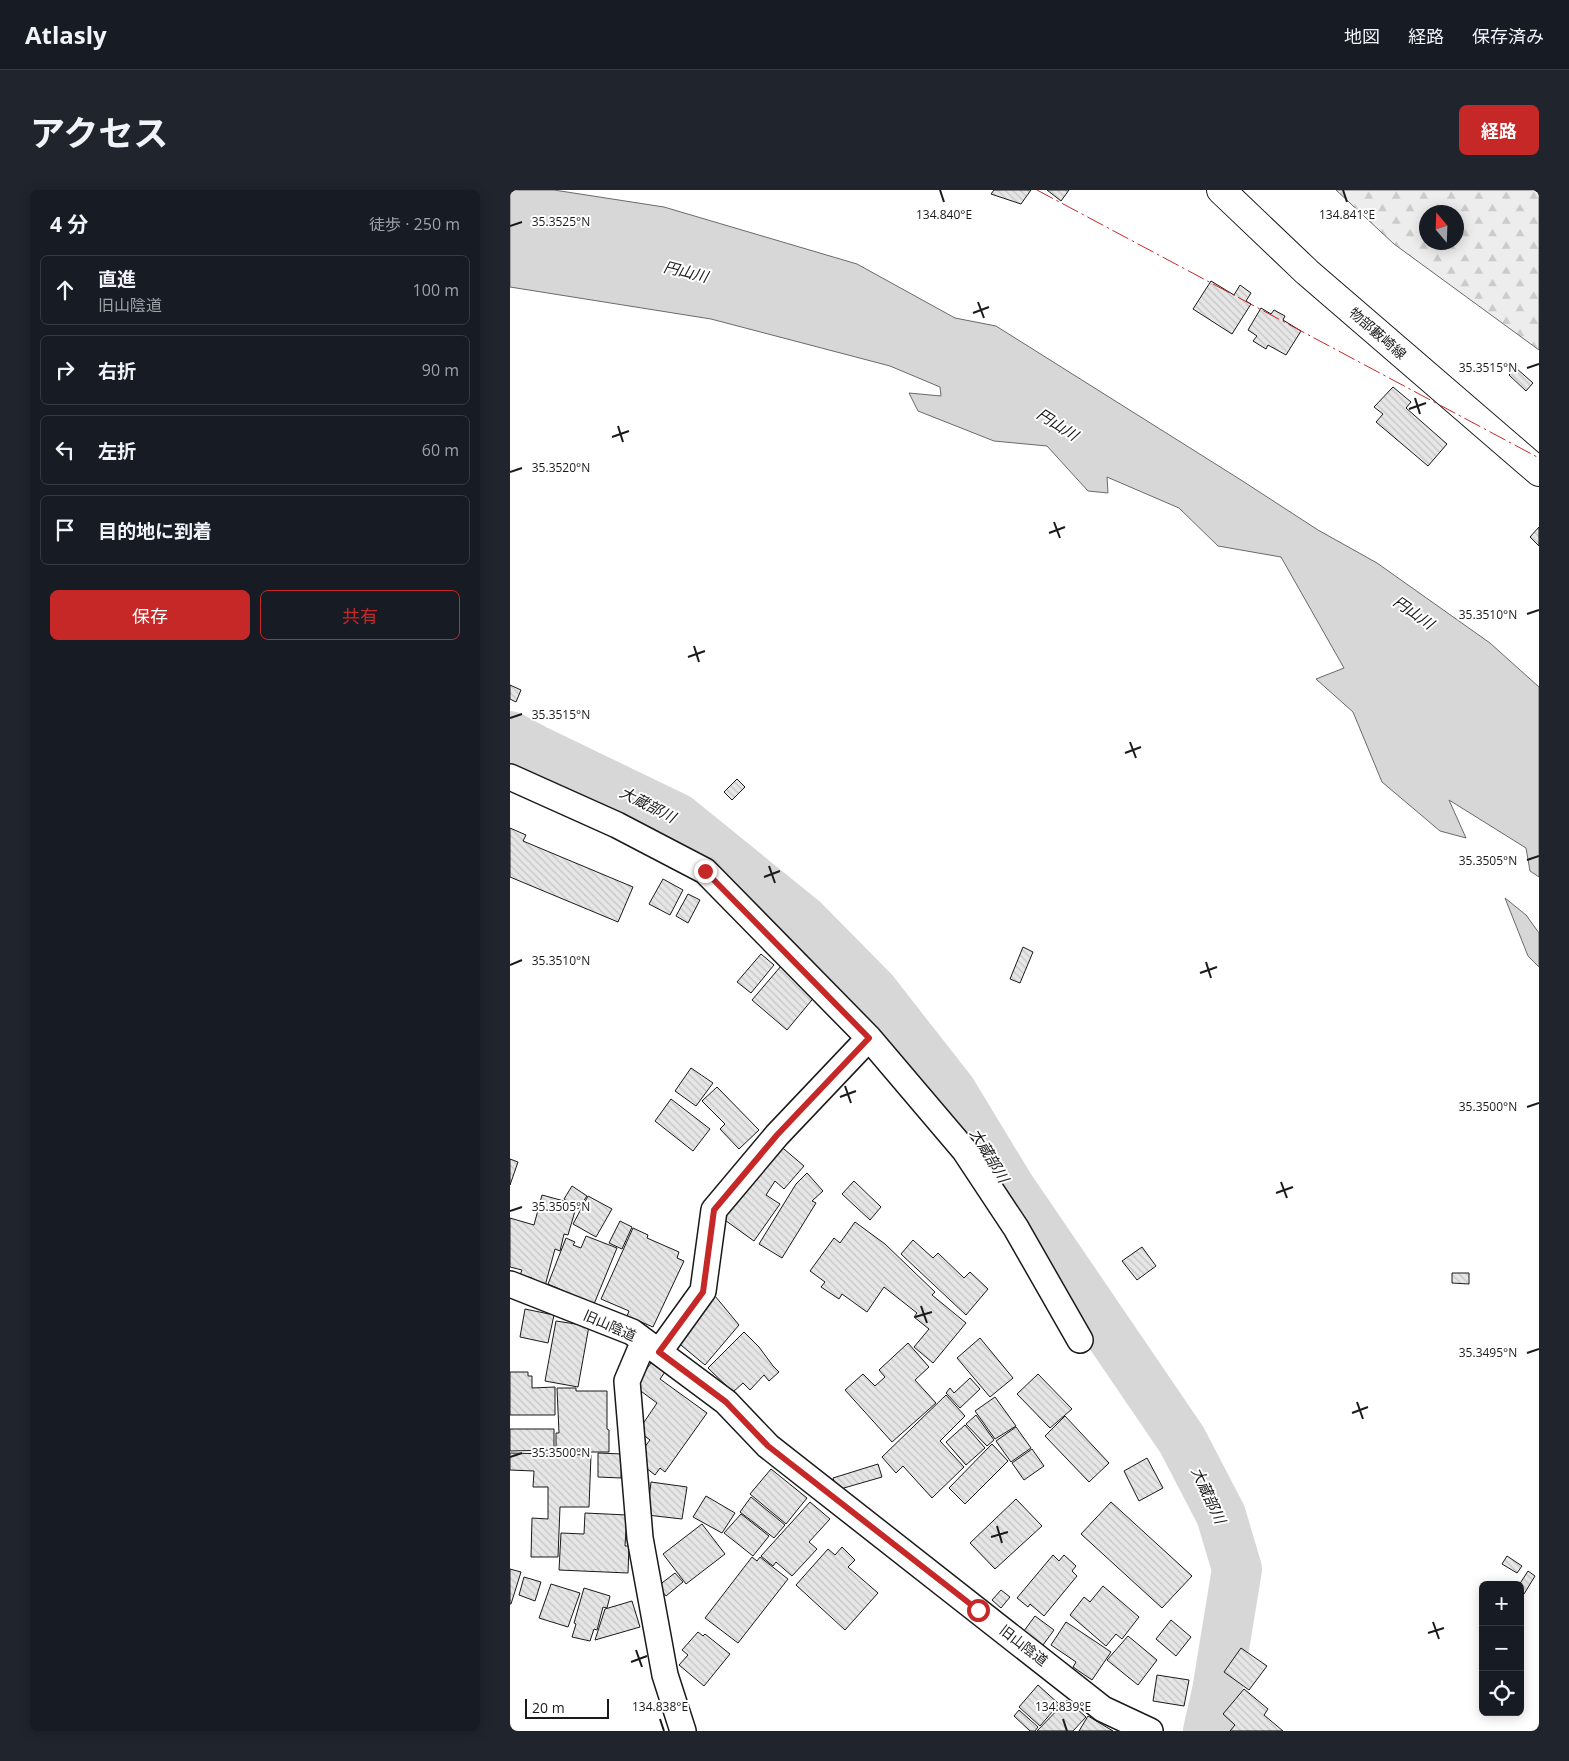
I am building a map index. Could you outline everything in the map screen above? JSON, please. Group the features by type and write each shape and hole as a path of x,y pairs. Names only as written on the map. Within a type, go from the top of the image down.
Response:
{"main road":[{"name":"物部藪崎線","path":"1221,190 1307,272 1539,472"}],"street":[{"path":"510,777 617,825 705,871 869,1038 964,1151 1016,1228 1080,1340"},
{"path":"683,1731 665,1675 640,1538 627,1381 651,1346 703,1292 714,1210 777,1135 869,1038"},
{"name":"旧山陰道","path":"510,1284 632,1332 726,1402 768,1446 1103,1709 1150,1731"}],"green space":[{"path":"1336,190 1539,190 1539,350 1394,244"}],"water":[{"name":"円山川","path":"510,190 554,190 664,207 857,264 955,318 996,326 1318,530 1377,563 1490,643 1539,687 1539,877 1530,871 1526,848 1449,800 1466,838 1440,831 1382,782 1353,712 1316,679 1344,668 1281,557 1218,546 1179,508 1107,477 1108,493 1088,491 1047,446 994,441 918,411 909,393 941,396 940,387 890,366 711,319 510,287"},
{"path":"1505,898 1526,915 1539,933 1539,967 1528,956"}],"building":[{"path":"994,190 1031,190 1021,204 991,194"},
{"path":"1047,190 1069,190 1061,201"},
{"path":"1211,281 1234,295 1240,285 1251,293 1246,301 1251,304 1232,334 1193,309"},
{"path":"1261,308 1271,314 1274,310 1285,316 1283,320 1301,331 1286,355 1268,345 1266,349 1253,341 1257,336 1248,330"},
{"path":"1516,368 1533,383 1526,391 1509,375"},
{"path":"1393,387 1411,402 1406,408 1447,444 1428,466 1376,422 1383,414 1374,407"},
{"path":"1539,527 1539,546 1530,537"},
{"path":"510,685 521,690 516,702 510,699"},
{"path":"737,779 745,787 732,800 724,792"},
{"path":"510,828 526,835 523,841 633,887 618,922 510,877"},
{"path":"663,879 683,890 670,915 649,904"},
{"path":"688,894 700,900 688,923 676,916"},
{"path":"1023,947 1033,952 1020,983 1010,979"},
{"path":"761,954 774,965 751,993 737,982"},
{"path":"781,966 816,995 787,1030 752,1000"},
{"path":"691,1068 713,1083 696,1106 675,1091"},
{"path":"717,1087 759,1130 739,1149 720,1129 725,1124 702,1101"},
{"path":"671,1099 710,1129 693,1151 655,1121"},
{"path":"778,1144 804,1166 784,1189 775,1181 766,1195 780,1204 754,1241 722,1218"},
{"path":"510,1159 518,1162 510,1185"},
{"path":"807,1173 823,1191 812,1201 816,1203 782,1258 759,1244 796,1184"},
{"path":"854,1181 881,1207 870,1220 842,1194"},
{"path":"572,1186 587,1196 578,1209 564,1199"},
{"path":"542,1195 564,1201 563,1207 575,1211 568,1235 564,1234 560,1251 555,1249 545,1286 530,1282 532,1278 520,1275 522,1270 510,1267 510,1218 534,1225"},
{"path":"588,1196 612,1209 596,1237 573,1224"},
{"path":"620,1221 632,1227 622,1249 609,1243"},
{"path":"855,1222 885,1244 935,1292 932,1295 966,1323 933,1363 914,1347 929,1329 914,1317 917,1313 884,1287 867,1312 842,1294 839,1299 821,1287 825,1282 810,1271 834,1238 840,1243"},
{"path":"633,1228 648,1235 647,1238 679,1252 677,1258 684,1261 653,1327 627,1316 629,1311 601,1299"},
{"path":"586,1236 617,1248 594,1304 548,1284 566,1238 575,1242 573,1245 581,1248"},
{"path":"913,1240 933,1258 938,1253 964,1278 970,1272 988,1289 966,1315 901,1254"},
{"path":"1142,1247 1156,1266 1137,1280 1122,1261"},
{"path":"1452,1273 1469,1273 1469,1284 1452,1283"},
{"path":"715,1296 739,1325 705,1365 676,1341"},
{"path":"525,1309 554,1315 548,1343 520,1337"},
{"path":"556,1321 589,1326 578,1387 545,1381"},
{"path":"744,1332 779,1372 769,1381 764,1375 750,1390 743,1383 733,1392 708,1368"},
{"path":"980,1338 1013,1378 990,1397 957,1358"},
{"path":"908,1343 929,1367 915,1380 936,1403 892,1442 845,1390 863,1374 875,1386 885,1377 879,1370"},
{"path":"651,1363 665,1372 660,1379 707,1413 665,1472 660,1468 655,1475 641,1464 646,1458 640,1453 650,1440 638,1431 657,1403 634,1386"},
{"path":"510,1372 528,1372 528,1376 532,1376 532,1388 555,1387 555,1415 510,1415"},
{"path":"1038,1374 1072,1409 1050,1428 1017,1394"},
{"path":"970,1378 980,1389 960,1408 946,1393 950,1388 954,1393"},
{"path":"557,1388 576,1388 576,1391 607,1391 609,1452 569,1452 569,1448 556,1448 556,1433 559,1433"},
{"path":"946,1395 965,1416 940,1441 964,1467 932,1498 903,1466 896,1473 882,1457"},
{"path":"995,1397 1016,1426 995,1439 975,1411"},
{"path":"976,1415 994,1440 987,1446 966,1424"},
{"path":"1065,1416 1109,1463 1089,1482 1045,1436"},
{"path":"965,1425 985,1448 966,1465 946,1442"},
{"path":"1016,1427 1031,1448 1011,1462 996,1441"},
{"path":"510,1429 554,1429 554,1450 510,1451"},
{"path":"992,1444 1008,1461 965,1504 949,1488"},
{"path":"1032,1449 1044,1466 1024,1480 1012,1463"},
{"path":"510,1453 591,1455 589,1507 560,1507 558,1557 531,1557 532,1518 548,1519 548,1487 533,1487 534,1471 510,1470"},
{"path":"598,1453 622,1454 621,1478 598,1477"},
{"path":"1147,1458 1163,1488 1139,1501 1124,1471"},
{"path":"878,1464 882,1477 837,1490 833,1478"},
{"path":"771,1469 807,1498 786,1524 750,1494"},
{"path":"651,1482 687,1487 682,1519 647,1515"},
{"path":"706,1496 735,1513 722,1533 693,1517"},
{"path":"751,1497 785,1525 774,1538 740,1512"},
{"path":"1016,1499 1042,1526 995,1569 970,1543"},
{"path":"810,1502 830,1519 809,1542 817,1549 792,1576 776,1562 773,1566 761,1556"},
{"path":"1111,1502 1192,1576 1162,1608 1081,1534"},
{"path":"585,1513 627,1515 625,1546 629,1546 628,1573 559,1570 561,1533 584,1534"},
{"path":"741,1514 769,1536 753,1556 724,1533"},
{"path":"702,1524 725,1554 686,1584 663,1554"},
{"path":"842,1547 855,1560 848,1567 878,1593 845,1630 796,1585 828,1549 835,1555"},
{"path":"1053,1555 1059,1561 1064,1555 1076,1566 1072,1571 1077,1576 1044,1616 1030,1604 1028,1607 1017,1598"},
{"path":"1507,1556 1522,1566 1517,1573 1502,1564"},
{"path":"752,1557 757,1561 760,1557 788,1579 738,1643 705,1618"},
{"path":"510,1569 521,1572 511,1604 510,1604"},
{"path":"1528,1571 1535,1576 1524,1594 1524,1581 1522,1581"},
{"path":"675,1573 683,1582 666,1596 658,1586"},
{"path":"524,1577 541,1582 535,1601 519,1595"},
{"path":"551,1584 580,1593 568,1627 539,1618"},
{"path":"1103,1586 1139,1617 1122,1639 1116,1634 1106,1646 1070,1615 1084,1597 1090,1602"},
{"path":"584,1588 610,1596 607,1608 603,1607 597,1630 594,1629 590,1641 572,1637"},
{"path":"1001,1590 1010,1597 1001,1608 992,1600"},
{"path":"632,1601 640,1627 595,1640 605,1609"},
{"path":"1035,1616 1054,1630 1040,1649 1021,1635"},
{"path":"1171,1620 1191,1637 1176,1656 1156,1639"},
{"path":"1066,1622 1111,1652 1092,1680 1073,1667 1076,1662 1051,1645"},
{"path":"698,1632 703,1636 705,1634 730,1654 704,1686 679,1665 688,1655 682,1650"},
{"path":"1128,1636 1157,1660 1138,1685 1107,1660"},
{"path":"1241,1648 1267,1666 1249,1690 1224,1672"},
{"path":"1157,1675 1189,1680 1184,1706 1153,1701"},
{"path":"1038,1685 1059,1704 1040,1726 1019,1707"},
{"path":"1244,1689 1268,1709 1264,1715 1283,1731 1230,1731 1235,1725 1223,1714"},
{"path":"1067,1700 1086,1717 1073,1731 1037,1731"},
{"path":"1019,1710 1038,1727 1035,1731 1030,1731 1014,1716"},
{"path":"1088,1716 1113,1731 1079,1731"}],"waterway":[{"name":"大蔵部川","path":"510,736 677,818 804,921 873,991 952,1092 1009,1186 1182,1440 1221,1515 1237,1569 1217,1691 1208,1731"}],"power":[{"path":"1037,190 1539,458"}],"route":[{"path":"705,871 869,1038 777,1135 714,1210 703,1292 659,1352 726,1402 768,1446 978,1610"}]}
